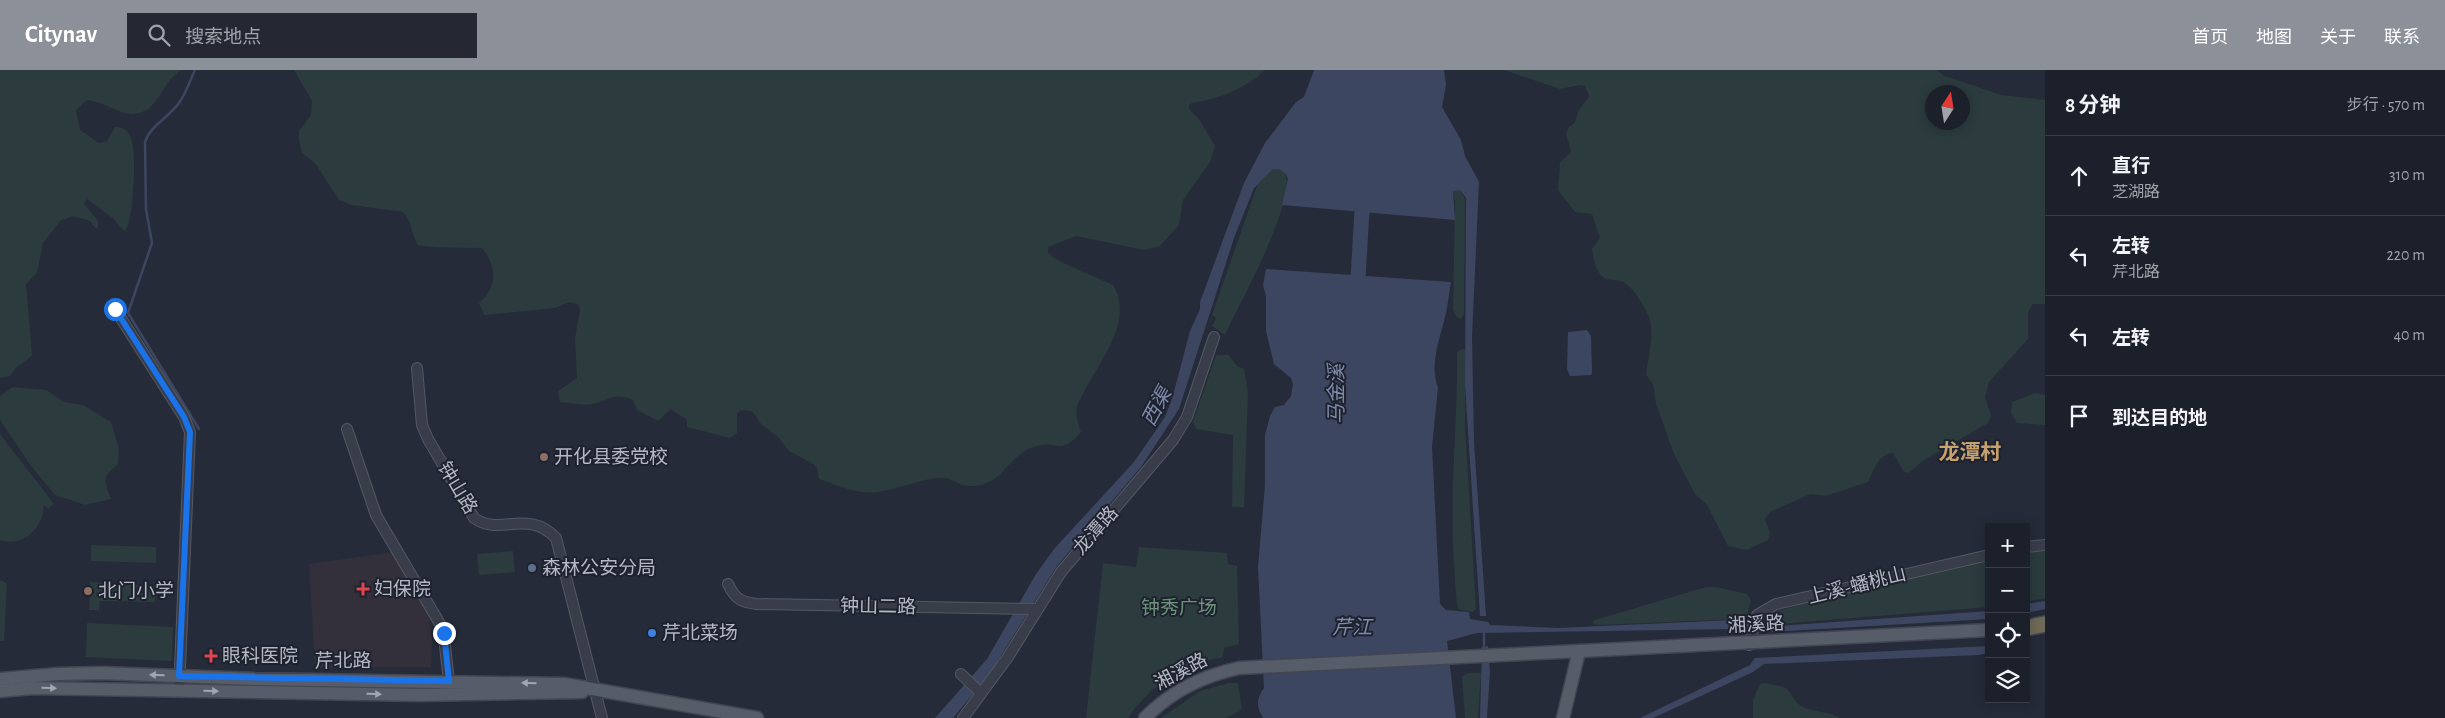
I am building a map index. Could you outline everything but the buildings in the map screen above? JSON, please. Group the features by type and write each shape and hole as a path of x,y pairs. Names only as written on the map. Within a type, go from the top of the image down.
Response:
{"main road":[{"name":"湘溪路","path":"1145,718 1174,693 1218,672 1239,668 1526,652 1749,645 1985,630"},
{"path":"1562,718 1578,651"},
{"name":"芹北路","path":"0,679 102,673 254,679 420,680 564,684 758,718"},
{"name":"芹北路","path":"0,691 33,688 420,695 577,693 594,690"}],"street":[{"path":"115,309 184,417 190,432 179,691"},
{"name":"龙潭路","path":"963,718 1008,657 1062,572 1173,440 1187,417 1214,337"},
{"name":"钟山路","path":"417,368 422,426 474,518 493,524 529,523 546,528 556,538 602,718"},
{"path":"347,429 376,515 442,629 449,681"},
{"path":"2030,547 2045,545"},
{"name":"上溪-蟠桃山","path":"1749,645 1757,615 1776,604 1985,556"},
{"name":"钟山二路","path":"728,584 734,597 744,602 756,604 1037,609"},
{"path":"961,674 981,693"},
{"path":"420,680 420,695"}],"shaded area":[{"name":"妇保院","path":"394,552 428,613 432,637 431,667 315,668 309,564"}],"green space":[{"path":"0,70 180,70 169,81 155,102 145,111 132,114 87,100 76,110 80,130 99,143 107,141 115,127 123,129 129,134 132,141 134,162 130,218 124,231 114,219 87,199 84,204 98,221 98,228 95,228 90,221 73,216 60,221 43,243 37,273 26,284 32,355 16,368 10,376 0,378"},
{"path":"294,70 1265,70 1240,88 1212,99 1189,105 1189,109 1199,119 1215,146 1210,162 1183,200 1179,225 1160,246 1144,250 1076,236 1048,247 1048,253 1059,261 1113,285 1119,298 1120,311 1113,338 1076,409 1081,432 1074,440 1063,446 1045,445 1029,449 1016,458 995,478 980,485 965,485 950,479 938,478 870,493 848,489 819,479 817,468 789,451 778,437 761,424 752,411 741,410 737,414 737,433 730,438 687,427 687,420 671,409 658,421 637,410 633,400 626,398 616,397 589,405 560,402 558,391 577,378 575,338 580,310 579,305 569,302 555,308 484,315 479,303 490,290 493,269 482,248 418,245 403,212 352,205 339,200 315,163 302,153 299,131 311,115 312,101"},
{"path":"1504,70 1937,70 1943,75 2001,95 2045,100 2045,304 2033,304 2028,312 2028,339 1989,382 1985,397 1991,416 1988,423 1924,460 1908,473 1904,472 1893,453 1888,454 1877,463 1868,482 1826,496 1810,494 1770,512 1765,519 1770,533 1768,540 1746,550 1728,546 1707,505 1695,494 1674,454 1656,404 1653,384 1646,375 1651,338 1649,317 1632,289 1620,281 1606,279 1597,270 1592,249 1600,238 1592,214 1575,212 1558,190 1560,162 1571,152 1566,134 1589,96 1585,86 1580,85 1560,89"},
{"path":"1273,169 1279,169 1286,174 1286,189 1282,208 1264,254 1225,335 1212,326 1216,318 1212,315 1258,183"},
{"path":"1460,190 1465,199 1464,314 1461,319 1457,317 1453,310 1455,202 1453,191"},
{"path":"1462,349 1465,350 1465,426 1476,608 1473,612 1458,609 1455,586 1453,484 1457,352"},
{"path":"1216,355 1228,355 1237,366 1244,369 1248,393 1244,507 1232,507 1233,435 1196,429 1193,422"},
{"path":"13,387 46,390 64,402 83,405 111,422 119,449 118,464 106,476 105,480 111,499 85,505 55,495 31,466 0,420 0,396"},
{"path":"2035,393 2045,395 2045,425 2017,423 2011,413 2012,402"},
{"path":"0,434 54,504 48,509 44,505 43,513 36,528 24,539 8,542 0,540"},
{"path":"91,545 156,547 156,563 91,561"},
{"name":"钟秀广场","path":"1139,547 1227,553 1228,564 1237,566 1239,644 1224,648 1223,657 1193,664 1163,681 1147,695 1128,718 1086,718 1103,563 1136,567"},
{"path":"513,551 515,572 479,575 477,554"},
{"path":"2045,551 2045,598 2030,601 2030,568 2030,553"},
{"path":"1985,562 1985,607 1779,624 1766,623 1765,621 1771,613 1814,601"},
{"path":"2,580 7,584 4,641 0,641 0,581"},
{"path":"90,582 156,586 155,602 100,601 99,610 89,610"},
{"path":"1706,587 1717,587 1747,594 1751,600 1747,616 1741,619 1598,625 1592,623 1595,620"},
{"path":"87,623 173,627 172,661 86,657"},
{"path":"1468,673 1481,673 1478,718 1465,718 1462,677"},
{"path":"1228,683 1238,683 1242,710 1226,718 1161,718 1200,691"},
{"path":"1765,683 1786,688 1794,699 1806,709 1840,718 1753,718 1753,700 1760,684"}],"water":[{"path":"1314,70 1444,70 1446,84 1442,107 1461,140 1465,156 1479,182 1472,337 1474,442 1486,616 1480,616 1465,385 1466,198 1460,190 1453,191 1455,220 1282,205 1288,179 1286,174 1279,169 1273,169 1254,188 1234,238 1179,409 1141,467 1057,566 989,675 953,718 935,718 987,659 1036,574 1054,549 1134,462 1165,417 1172,399 1190,331 1200,309 1200,302 1244,183 1265,143 1296,102 1304,97"},
{"name":"芹江","path":"1266,269 1451,282 1435,361 1438,387 1432,447 1440,604 1446,610 1469,612 1470,619 1488,622 1490,625 1558,628 1733,620 1777,626 1985,611 1985,619 1768,632 1735,629 1477,633 1447,641 1456,718 1263,718 1258,703 1259,696 1264,688 1258,567 1265,485 1265,435 1270,416 1275,407 1284,405 1291,396 1293,384 1291,378 1274,364 1266,331 1266,296 1263,285"},
{"path":"1587,330 1591,336 1592,373 1591,375 1570,376 1567,369 1568,332"},
{"path":"2045,601 2045,609 2030,612 2030,603"},
{"path":"1488,646 1490,671 1487,718 1480,718 1482,647"},
{"path":"1985,646 1985,654 1978,655 1764,664 1753,672 1653,718 1640,718 1750,665 1755,658"}],"waterway":[{"path":"195,70 179,103 155,126 145,142 146,209 152,243 128,313 199,429"},
{"name":"马金溪","path":"1357,295 1363,194"},
{"path":"1484,632 1484,649"}],"place":[{"name":"开化县委党校","path":"544,457"},
{"name":"森林公安分局","path":"532,568"},
{"name":"妇保院","path":"363,589"},
{"name":"北门小学","path":"88,591"},
{"name":"芹北菜场","path":"652,633"},
{"name":"眼科医院","path":"211,656"}],"district":[{"name":"龙潭村","path":"1970,452"}],"route":[{"path":"115,309 184,417 190,432 179,676 254,679 449,681 444,633"}],"water label":[{"name":"西渠","path":"1157,407"}]}
